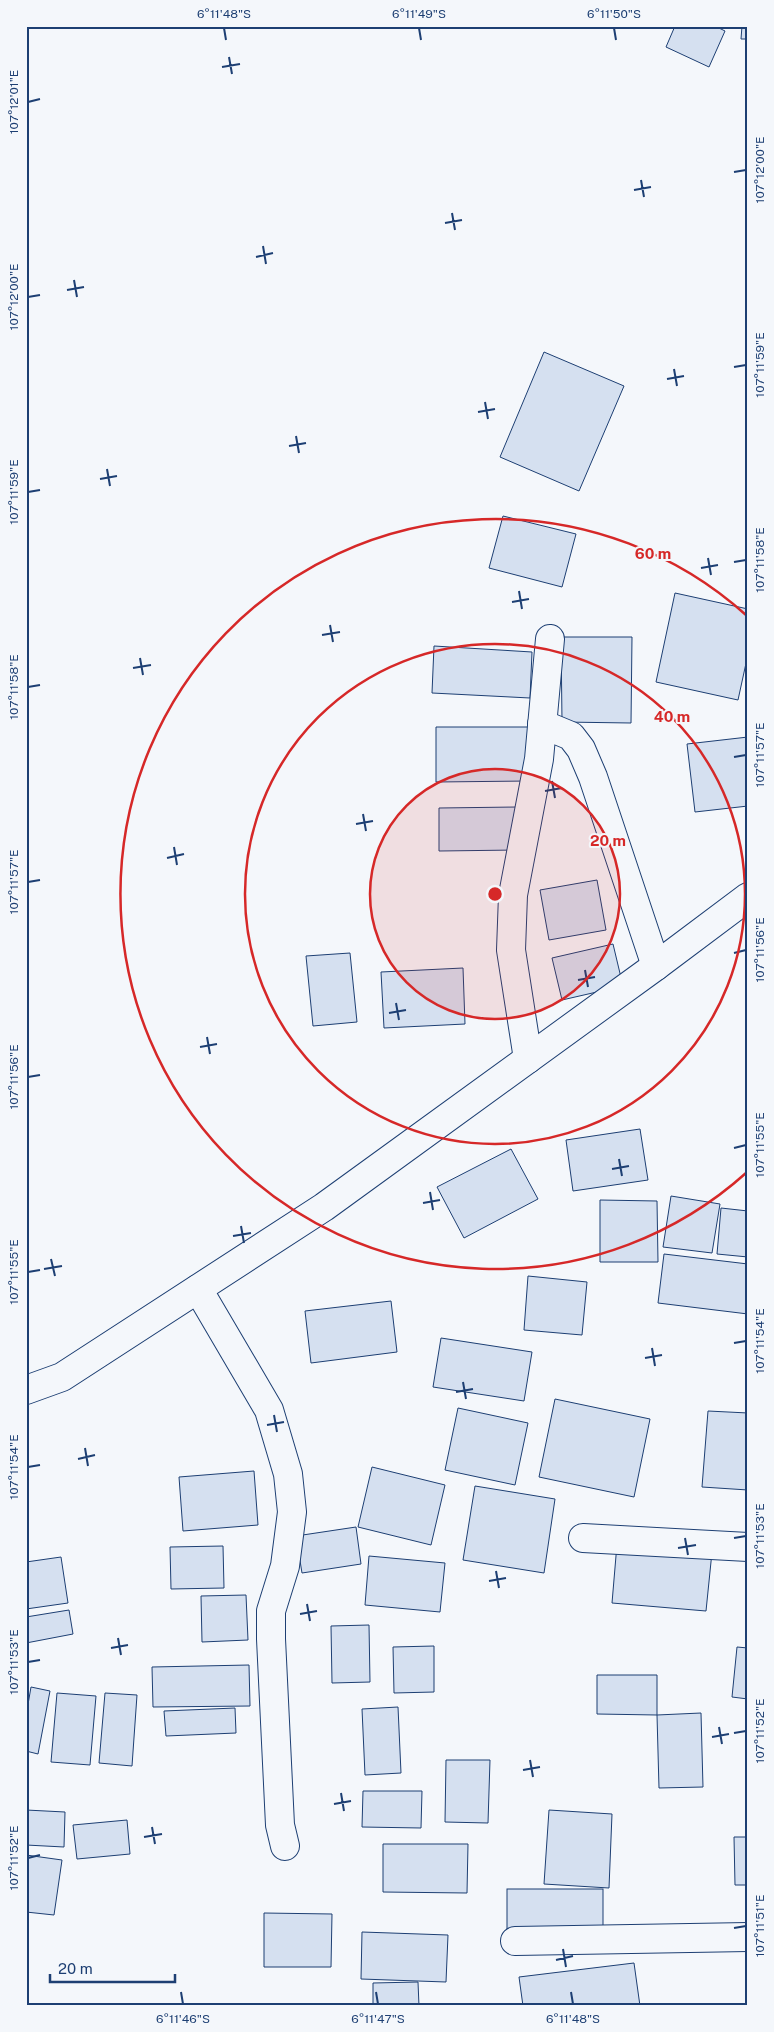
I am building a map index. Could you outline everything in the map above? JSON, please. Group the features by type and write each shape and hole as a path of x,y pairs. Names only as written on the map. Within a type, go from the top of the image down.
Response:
{"street":[{"path":"528,1059 511,950 513,895 540,759 550,639"},
{"path":"542,724 571,736 581,749 593,777 656,966"},
{"path":"26,1390 62,1377 324,1207 748,897"},
{"path":"198,1289 269,1410 288,1474 292,1512 284,1566 271,1611 280,1825 285,1846"},
{"path":"583,1538 748,1547"},
{"path":"515,1942 748,1937"}],"building":[{"path":"675,26 715,26 725,31 709,67 666,47"},
{"path":"742,26 748,26 748,39 741,39"},
{"path":"544,352 624,386 579,491 500,457"},
{"path":"503,516 576,534 562,587 489,568"},
{"path":"675,593 748,609 748,654 738,700 656,682"},
{"path":"561,637 632,637 631,723 562,722"},
{"path":"434,646 532,652 530,698 432,693"},
{"path":"436,727 529,727 529,781 436,782"},
{"path":"748,737 748,806 695,812 687,744"},
{"path":"517,807 518,850 439,851 439,808"},
{"path":"597,880 606,930 549,940 540,890"},
{"path":"613,944 623,986 562,1000 552,958"},
{"path":"350,953 357,1022 313,1026 306,956"},
{"path":"463,968 465,1024 384,1028 381,972"},
{"path":"640,1129 648,1180 573,1191 566,1140"},
{"path":"511,1149 538,1199 464,1238 437,1187"},
{"path":"671,1196 720,1204 712,1253 663,1247"},
{"path":"600,1200 657,1201 658,1262 600,1262"},
{"path":"721,1208 748,1211 748,1257 717,1254"},
{"path":"664,1254 748,1264 748,1314 658,1303"},
{"path":"528,1276 587,1282 582,1335 524,1330"},
{"path":"391,1301 397,1352 311,1363 305,1311"},
{"path":"441,1338 532,1352 524,1401 433,1387"},
{"path":"555,1399 650,1419 634,1497 539,1477"},
{"path":"458,1408 528,1423 515,1485 445,1470"},
{"path":"708,1411 748,1413 748,1490 702,1487"},
{"path":"372,1467 445,1485 431,1545 358,1527"},
{"path":"254,1471 258,1525 183,1531 179,1477"},
{"path":"475,1486 555,1499 544,1573 463,1560"},
{"path":"356,1527 361,1564 302,1573 296,1536"},
{"path":"617,1544 712,1552 706,1611 612,1603"},
{"path":"223,1546 224,1588 171,1589 170,1547"},
{"path":"369,1556 445,1563 440,1612 365,1605"},
{"path":"61,1557 68,1603 26,1609 26,1562"},
{"path":"246,1595 248,1640 202,1642 201,1596"},
{"path":"69,1610 73,1634 26,1643 26,1617"},
{"path":"369,1625 370,1682 332,1683 331,1626"},
{"path":"434,1646 434,1692 394,1693 393,1647"},
{"path":"737,1647 748,1648 748,1699 732,1697"},
{"path":"249,1665 250,1706 153,1707 152,1667"},
{"path":"597,1675 657,1675 657,1715 597,1714"},
{"path":"31,1687 50,1691 38,1754 26,1751 26,1716"},
{"path":"57,1693 96,1696 90,1765 51,1762"},
{"path":"105,1693 137,1695 132,1766 99,1763"},
{"path":"398,1707 401,1773 365,1775 362,1709"},
{"path":"235,1708 236,1733 166,1736 164,1711"},
{"path":"701,1713 703,1787 659,1788 657,1715"},
{"path":"446,1760 490,1760 488,1823 445,1822"},
{"path":"363,1791 422,1791 421,1828 362,1827"},
{"path":"26,1810 65,1812 64,1847 26,1845"},
{"path":"549,1810 612,1814 609,1888 544,1884"},
{"path":"127,1820 130,1854 77,1859 73,1825"},
{"path":"734,1837 748,1837 748,1885 735,1885"},
{"path":"383,1844 468,1844 467,1893 383,1892"},
{"path":"26,1855 62,1860 54,1915 26,1912"},
{"path":"507,1889 603,1889 603,1938 507,1938"},
{"path":"264,1913 332,1914 331,1967 264,1967"},
{"path":"362,1932 448,1935 446,1982 361,1979"},
{"path":"634,1963 640,2006 523,2006 519,1977"},
{"path":"418,1982 419,2006 373,2006 373,1983"}]}
